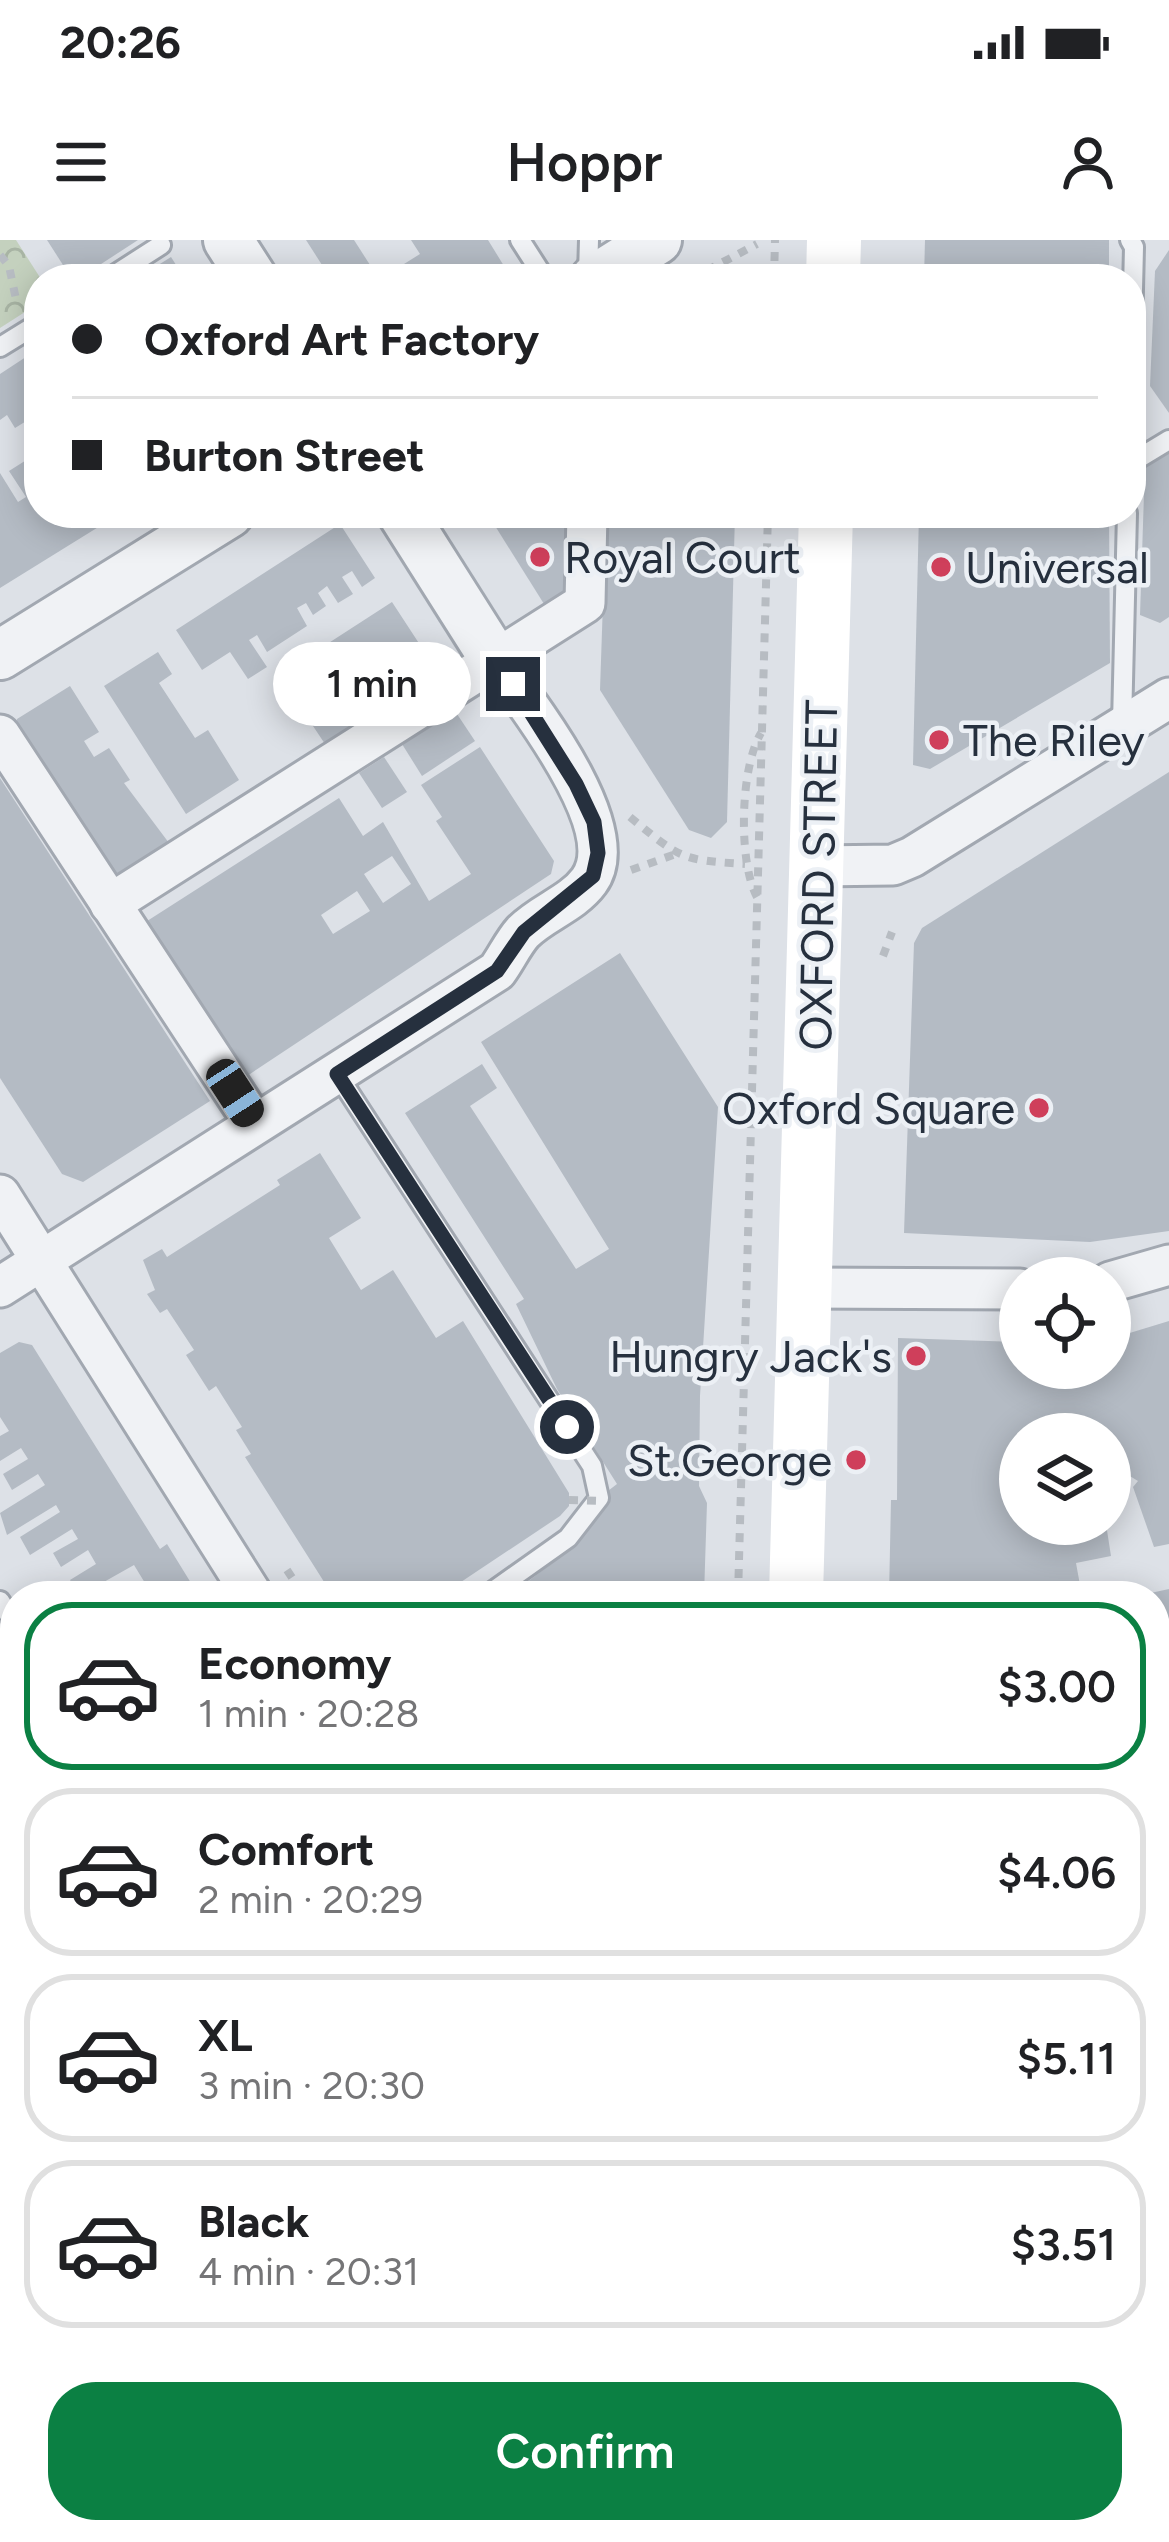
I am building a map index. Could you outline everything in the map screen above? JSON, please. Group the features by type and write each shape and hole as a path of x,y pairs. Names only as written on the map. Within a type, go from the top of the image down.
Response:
{"main road":[{"name":"OXFORD STREET","path":"796,1581 826,528"}],"street":[{"path":"617,264 657,240"},
{"path":"0,655 205,528"},
{"path":"0,1287 497,971 524,932 579,892 593,876 598,853 594,822 576,784 412,528"},
{"path":"110,904 586,603 586,528"},
{"path":"818,866 892,865 912,856 1169,698"},
{"path":"0,735 255,1124"},
{"path":"0,1195 243,1581"},
{"path":"1131,1276 1169,1265"},
{"path":"804,1288 999,1289"}],"lane":[{"path":"131,264 161,245"},
{"path":"1122,729 1127,528"},
{"path":"337,1074 592,1466 599,1498 568,1538 507,1581"}],"path":[{"path":"719,264 757,244"},
{"path":"0,256 9,266 24,308"},
{"path":"738,1581 768,528"},
{"path":"758,899 745,864 748,754 762,731"},
{"path":"675,854 699,865 745,864"},
{"path":"883,956 892,932"},
{"path":"569,1500 604,1501"}],"green space":[{"path":"0,240 16,240 31,264 24,264 24,313 0,328"}],"building":[{"path":"47,240 138,240 101,264 62,264"},
{"path":"306,240 354,240 369,264 321,264"},
{"path":"411,240 488,240 503,264 404,264 420,254"},
{"path":"925,240 1109,240 1109,264 924,264"},
{"path":"1169,250 1169,413 1150,386 1155,271"},
{"path":"24,358 24,422 15,428 7,415 0,420 0,374"},
{"path":"1169,450 1169,617 1160,623 1140,615 1146,463"},
{"path":"24,462 24,494 9,471"},
{"path":"0,473 18,502 24,498 24,528 97,528 0,588"},
{"path":"334,528 343,528 375,578 362,587 352,571 342,577 353,594 338,603 327,586 318,593 326,606 313,615 306,603 297,608 307,626 267,652 257,635 249,640 267,667 248,679 230,652 202,670 176,630"},
{"name":"Royal Court","path":"496,528 566,528 564,601 549,612"},
{"path":"605,528 735,528 727,822 711,838 689,830 600,690"},
{"path":"919,528 1109,528 1110,663 930,769 913,765"},
{"path":"392,602 441,677 329,750 311,723 355,694 324,646"},
{"path":"158,652 172,674 159,683 195,738 208,730 239,780 186,814 104,686"},
{"path":"70,686 99,732 84,741 94,757 109,748 130,780 124,783 172,847 123,878 109,874 16,727 17,719"},
{"path":"449,702 475,741 422,776 397,736"},
{"path":"480,747 554,861 551,874 244,1078 144,923 339,798 363,836 383,822 429,901 471,874 436,821 442,817 421,785","holes":["392,856 411,884 383,903 364,874","357,891 370,911 333,934 321,915"]},
{"path":"384,757 407,792 382,808 359,773"},
{"name":"Oxford Square","path":"1169,772 1169,1231 1090,1242 904,1233 914,943 922,928"},
{"path":"0,778 210,1101 83,1182 62,1174 0,1078"},
{"path":"620,953 718,1107 700,1396 699,1486 707,1503 704,1581 528,1581 574,1546 603,1507 604,1494 617,1484 557,1389 516,1304 524,1299 405,1113 482,1064 497,1088 470,1106 576,1269 609,1249 481,1042"},
{"path":"320,1153 361,1218 329,1238 361,1290 393,1270 436,1338 463,1321 569,1493 569,1506 560,1516 462,1581 324,1581 245,1457 251,1454 236,1430 242,1427 216,1386 209,1391 186,1355 194,1350 167,1309 160,1313 147,1294 155,1290 143,1260 162,1249 167,1257 280,1185 277,1180"},
{"path":"1169,1321 1169,1544 1154,1547 1133,1487 1138,1481 1131,1477 1131,1413 999,1413 999,1545 1109,1545 1111,1556 1076,1563 1079,1581 889,1581 891,1500 897,1500 898,1338 999,1341 999,1389 1131,1389 1131,1333"},
{"path":"19,1342 32,1345 160,1549 167,1544 190,1581 144,1581 134,1565 106,1581 71,1581 96,1564 88,1550 61,1567 53,1553 78,1539 72,1529 30,1555 20,1537 60,1512 56,1505 7,1535 0,1513 45,1485 38,1474 12,1490 3,1474 28,1459 21,1448 0,1461 0,1436 9,1431 0,1417 0,1353"}],"place":[{"name":"Royal Court","path":"540,557"},
{"name":"Universal","path":"941,567"},
{"name":"The Riley","path":"939,740"},
{"name":"Oxford Square","path":"1039,1108"},
{"name":"Hungry Jack's","path":"916,1356"},
{"name":"St.George","path":"856,1460"}],"route":[{"path":"513,684 576,784 594,822 598,853 593,876 579,892 524,932 497,971 337,1074 567,1427"}]}
